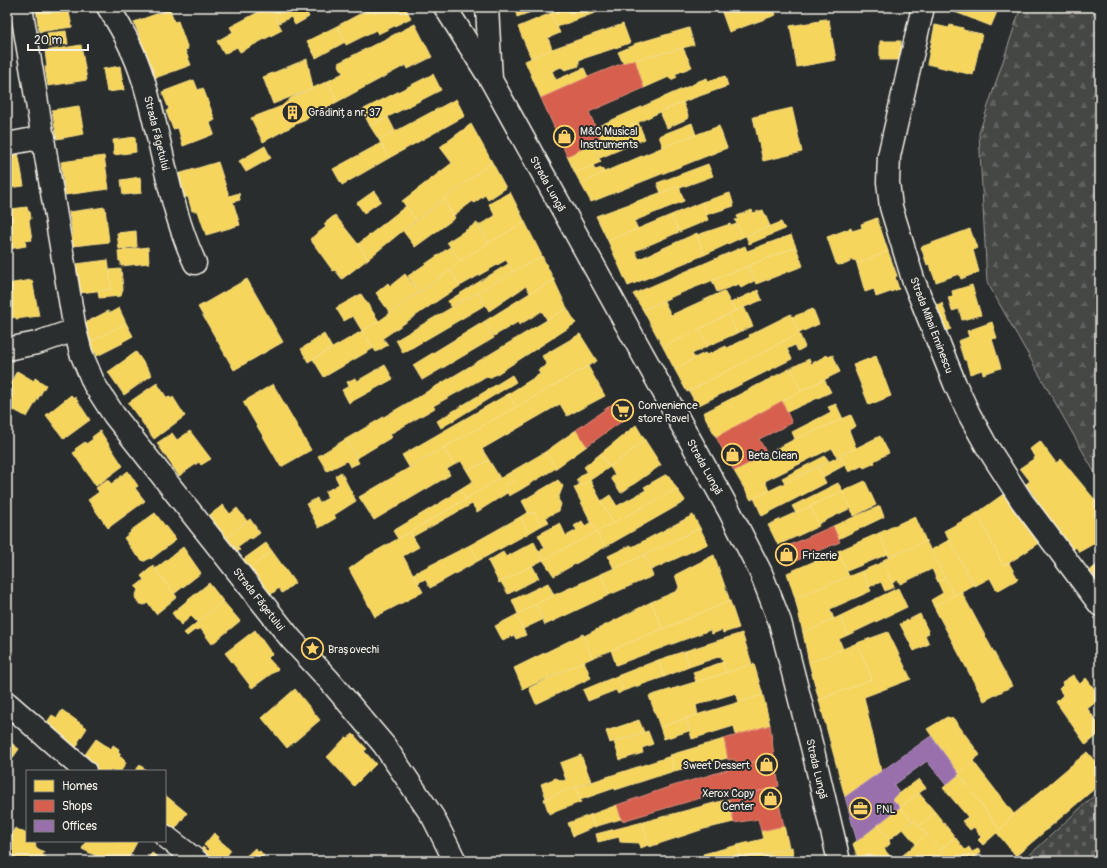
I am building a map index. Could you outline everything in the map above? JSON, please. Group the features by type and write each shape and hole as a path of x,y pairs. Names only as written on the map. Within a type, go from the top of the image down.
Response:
{"street":[{"name":"Strada Făgetului","path":"21,7 44,138 74,330 81,353 94,384 114,415 291,639 329,680 384,745 433,817 455,861"},
{"name":"Strada Făgetului","path":"108,7 118,22 133,51 147,92 176,211 187,246 195,263"},
{"name":"Strada Lungă","path":"445,7 491,80 726,505 761,573 780,622 839,861"},
{"name":"Strada Lungă","path":"487,7 491,80"},
{"name":"Strada Mihai Eminescu","path":"923,7 889,156 888,182 894,214 913,279 955,384 986,445 1022,501 1100,605"},
{"path":"7,144 44,138"},
{"path":"7,349 37,343 74,330"},
{"path":"7,703 84,770"},
{"path":"166,837 197,861"}],"green space":[{"path":"1021,7 1091,7 1100,20 1100,482 987,282 979,133"},
{"path":"1100,790 1100,861 1023,861"}],"building: Homes":[{"path":"36,7 68,7 72,27 39,32"},
{"path":"270,7 282,30 240,52 237,47 224,54 217,41 233,32 230,27"},
{"path":"270,7 312,7 306,10 309,17 295,25 291,17 279,23"},
{"path":"373,7 405,7 411,18 378,34 376,30 346,45 337,26"},
{"path":"515,7 545,7 517,17"},
{"path":"565,7 611,7 557,27 551,13"},
{"path":"720,7 773,7 776,15 729,32"},
{"path":"942,7 999,7 991,26"},
{"path":"170,9 174,22 178,21 188,49 185,50 191,65 155,78 147,55 144,56 139,42 141,40 134,22"},
{"path":"551,13 560,33 548,38 552,49 531,58 518,27"},
{"path":"826,19 829,20 836,60 797,67 790,26"},
{"path":"415,24 432,57 408,69 406,65 337,102 328,81 343,73 338,63"},
{"path":"623,24 630,43 579,60 579,66 565,70 561,67 552,71 556,80 584,68 588,77 541,98 525,61 552,49"},
{"path":"935,25 949,28 950,25 963,28 963,30 982,34 973,75 927,64"},
{"path":"337,26 345,42 316,58 307,41"},
{"path":"689,28 694,45 623,63 618,52 635,45 634,44"},
{"path":"66,31 68,44 49,47 47,33"},
{"path":"880,41 901,41 901,60 880,60"},
{"path":"81,45 87,80 48,86 45,67 47,67 45,51"},
{"path":"683,48 692,67 675,74 677,77 671,80 669,77 644,88 635,60"},
{"path":"307,59 313,88 273,104 263,77"},
{"path":"120,66 124,90 107,92 103,69"},
{"path":"433,74 441,90 370,126 362,110"},
{"path":"725,76 728,86 660,112 601,140 596,127 696,82 707,78 708,81"},
{"path":"194,80 198,90 203,88 215,120 210,123 214,134 183,146 178,128 173,129 166,111 169,109 162,92"},
{"name":"Grădinița nr. 37","path":"328,81 337,102 263,142 251,118 282,106 291,98"},
{"path":"7,89 11,110 7,111"},
{"path":"456,99 465,116 389,158 379,140"},
{"path":"683,102 689,118 667,128 660,112"},
{"path":"79,106 84,134 57,139 52,110"},
{"path":"792,108 802,152 763,161 753,117"},
{"path":"388,117 395,131 379,140 370,126"},
{"path":"638,122 645,139 600,158 592,144"},
{"path":"692,123 696,135 663,147 659,136"},
{"path":"471,124 492,162 416,220 402,201 452,163 440,147"},
{"path":"719,126 727,148 591,202 581,184 604,172 663,147"},
{"path":"135,137 136,152 114,155 113,140"},
{"path":"381,143 389,158 342,185 333,169"},
{"path":"592,144 601,162 575,173 567,156"},
{"path":"265,146 271,158 246,172 239,161"},
{"path":"18,152 24,186 7,188 7,154"},
{"path":"104,156 109,189 65,195 61,162"},
{"path":"218,162 229,196 239,193 240,200 233,202 240,225 206,235 198,211 192,211 188,197 185,197 178,174"},
{"path":"492,162 506,188 488,200 485,195 474,203 473,201 453,216 444,199"},
{"path":"708,164 713,176 661,193 657,183"},
{"path":"593,165 595,170 602,168 604,172 581,184 575,173"},
{"path":"140,177 142,193 123,195 121,180"},
{"path":"679,186 684,201 634,221 638,229 608,241 596,216"},
{"path":"374,191 381,201 364,213 357,203"},
{"path":"510,192 525,222 488,243 479,225 495,216 489,204"},
{"path":"730,193 734,206 706,215 702,202"},
{"path":"444,199 455,218 415,247 403,231"},
{"path":"702,202 708,220 679,232 671,215"},
{"path":"7,205 11,205 11,209 27,207 28,211 30,212 31,219 29,220 32,240 25,241 26,246 9,249 7,245"},
{"path":"406,206 416,220 368,259 358,244"},
{"path":"105,207 109,242 73,246 73,243 71,242 72,232 69,212"},
{"path":"752,210 753,213 763,210 770,226 743,237 735,220 738,219 737,216"},
{"path":"335,215 368,259 342,279 335,270 333,271 310,239 326,227 324,224"},
{"path":"671,215 679,232 635,251 639,259 697,233 704,255 628,286 608,241"},
{"path":"877,218 888,251 857,264 856,261 850,260 850,262 846,264 838,265 827,237 851,228 852,231 862,228 861,224"},
{"path":"525,222 542,256 513,272 506,260 460,286 451,270 460,261"},
{"path":"781,222 785,229 749,244 746,236"},
{"path":"477,223 488,243 460,261 447,242"},
{"path":"730,224 731,226 737,224 743,237 704,255 697,235"},
{"path":"970,229 977,248 973,250 979,272 961,279 959,274 936,282 929,264 927,265 921,247"},
{"path":"136,231 137,247 119,249 117,233"},
{"path":"791,235 796,247 676,295 643,310 633,294 745,246 747,251"},
{"path":"148,247 149,263 121,266 118,251"},
{"path":"450,247 460,261 451,270 419,292 408,276"},
{"path":"796,247 803,266 756,284 748,266"},
{"path":"888,251 897,276 895,277 899,289 876,297 874,289 865,292 857,264"},
{"path":"542,256 554,280 530,293 526,286 489,311 478,292"},
{"path":"108,260 112,289 80,293 76,264"},
{"path":"508,264 513,272 451,307 448,301"},
{"path":"748,266 754,281 741,288 739,284 717,292 712,280"},
{"path":"121,269 123,289 121,296 99,298 98,291 112,289 109,270"},
{"path":"451,270 460,286 383,338 388,345 376,352 362,331 379,321"},
{"path":"405,274 419,292 390,313 376,293 388,283 390,286"},
{"path":"247,279 283,342 234,370 198,307"},
{"path":"32,280 39,316 7,319 7,284"},
{"path":"554,280 567,308 547,320 542,311 519,325 518,322 494,336 485,321"},
{"path":"972,285 981,315 962,320 959,309 952,311 948,297 953,296 952,291"},
{"path":"758,290 762,300 735,311 730,303"},
{"path":"724,291 735,311 663,347 643,310 664,301 671,315"},
{"path":"478,292 485,305 403,353 396,340"},
{"path":"361,294 379,321 362,331 353,316 344,321 336,308"},
{"path":"942,303 951,329 940,333 933,306"},
{"path":"744,307 753,326 737,333 728,314"},
{"path":"119,308 126,323 88,343 81,325 108,311 110,313"},
{"path":"567,308 576,323 497,374 489,378 487,376 433,406 435,408 390,434 392,437 357,458 346,439"},
{"path":"813,309 819,324 799,333 792,317"},
{"path":"728,314 737,333 708,346 699,329"},
{"path":"791,314 799,333 687,392 675,370 705,353 707,355 726,346 727,348 750,337 749,335"},
{"path":"485,321 494,338 422,380 413,365"},
{"path":"992,322 997,338 992,339 1001,368 983,374 982,370 970,374 958,341 969,337 967,331"},
{"path":"126,323 133,336 122,342 123,343 97,356 95,352 92,352 88,343"},
{"path":"699,329 708,346 692,354 695,358 675,370 663,347"},
{"path":"362,331 374,348 324,377 313,359"},
{"path":"799,333 805,347 798,351 795,345 787,349 792,359 697,406 689,391"},
{"path":"324,334 332,348 308,362 301,349"},
{"path":"580,334 597,361 516,407 508,394 540,374 538,370 547,365 542,356"},
{"path":"136,352 152,375 124,395 108,372"},
{"path":"827,355 828,357 833,355 840,372 801,391 791,368 809,359 811,364"},
{"path":"876,356 891,396 869,405 853,365"},
{"path":"385,365 393,379 349,403 342,390 349,386 347,382 355,378 357,381"},
{"path":"588,366 605,396 567,416 560,404 482,449 489,460 467,471 461,461 454,465 443,448"},
{"path":"791,368 801,391 716,437 703,413"},
{"path":"17,371 34,381 35,378 46,385 27,417 14,410 11,416 7,413 7,389"},
{"path":"512,375 516,382 441,428 437,421"},
{"path":"824,379 831,392 787,412 782,401"},
{"path":"157,383 167,398 170,397 171,399 173,397 185,416 154,439 128,403"},
{"path":"273,384 311,450 281,467 243,402"},
{"path":"508,394 516,407 409,467 402,455"},
{"path":"71,395 74,398 75,397 90,420 64,439 46,415"},
{"path":"836,404 843,419 795,439 792,432 831,412 828,407"},
{"path":"851,415 856,426 849,430 856,448 837,457 832,448 765,481 769,491 751,500 734,471 795,439"},
{"path":"636,425 645,440 610,467 600,454"},
{"path":"576,430 587,446 556,468 545,452"},
{"path":"100,431 123,466 96,486 73,453 76,451 75,449 85,442 86,444 93,439 92,437"},
{"path":"190,431 211,459 201,465 199,462 179,476 157,443 172,433 177,440"},
{"path":"880,436 889,453 874,461 875,463 864,468 862,466 849,472 840,456"},
{"path":"346,439 359,463 350,467 347,461 327,471 318,456"},
{"path":"645,440 661,465 621,493 611,478 615,475 610,467"},
{"path":"1040,441 1056,463 1061,459 1100,506 1100,547 1097,542 1079,552 1076,547 1072,551 1026,484 1030,481 1020,468 1035,458 1030,449"},
{"path":"443,448 454,465 447,469 450,475 374,520 359,497"},
{"path":"545,452 556,468 509,496 504,486 514,480 509,473"},
{"path":"600,454 610,467 581,486 576,480 587,471 584,467"},
{"path":"825,456 829,461 785,483 782,478"},
{"path":"840,456 845,465 823,477 818,467"},
{"path":"489,460 500,478 466,499 460,489 473,481 467,471"},
{"path":"818,467 826,483 762,516 754,498"},
{"path":"128,471 138,486 135,488 145,501 108,528 88,500 99,492 96,488 108,479 111,484"},
{"path":"341,472 356,501 334,515 336,518 319,528 306,504 317,498 319,503 328,498 325,492 339,484 335,476"},
{"path":"509,473 514,480 504,486 507,493 477,512 472,504 412,537 410,532"},
{"path":"665,475 669,476 677,489 613,523 601,501 610,495 617,506 646,490 644,487"},
{"path":"558,480 563,486 558,499 561,504 559,511 546,517 549,522 541,526 534,512 529,514 522,501"},
{"path":"590,480 613,523 596,532 574,488 580,484 581,486"},
{"path":"865,481 876,505 854,516 843,491"},
{"path":"838,483 843,491 796,513 792,506"},
{"path":"460,489 466,499 398,539 393,531 453,495 452,494"},
{"path":"677,489 685,500 684,502 605,547 596,532"},
{"path":"843,491 851,508 818,524 810,506"},
{"path":"1005,493 1041,542 1009,563 1003,565 977,513"},
{"path":"223,505 230,514 237,508 247,521 220,543 203,520"},
{"path":"810,506 819,526 778,545 768,525"},
{"path":"880,506 884,517 838,539 833,526"},
{"path":"528,512 529,514 534,512 541,526 529,533 520,517"},
{"path":"155,513 176,540 151,559 150,558 143,561 136,555 124,538 131,532 130,531"},
{"path":"977,513 1003,565 1009,563 1018,579 997,591 990,578 975,586 944,531"},
{"path":"693,515 700,528 614,569 608,556 631,545 632,547"},
{"path":"915,516 926,541 889,557 879,533"},
{"path":"520,517 529,533 478,561 470,545"},
{"path":"250,519 260,533 252,539 251,537 237,547 240,550 230,557 220,543"},
{"path":"582,521 585,526 591,522 596,532 543,560 539,551 545,548 538,535 560,523 566,536 577,530 574,526"},
{"path":"700,528 708,544 651,570 644,555"},
{"path":"410,532 419,547 403,556 423,592 375,617 349,569 367,556"},
{"path":"596,532 605,547 554,576 543,560"},
{"path":"879,533 888,554 847,571 838,551"},
{"path":"949,540 974,585 954,595 931,550"},
{"path":"926,541 945,578 938,582 932,569 900,584 898,580 892,583 883,560"},
{"path":"534,542 543,560 499,583 488,561 503,552 506,557"},
{"path":"266,543 272,551 248,570 241,561"},
{"path":"470,545 478,561 430,588 425,579 418,583 413,574"},
{"path":"183,547 201,573 174,594 155,569"},
{"path":"272,551 295,583 282,593 279,588 269,596 248,570"},
{"path":"838,551 849,576 795,598 787,573"},
{"path":"644,555 653,576 609,595 601,574"},
{"path":"714,555 730,601 663,629 651,602 677,591 679,587 675,575"},
{"path":"883,562 894,587 885,591 881,582 869,587 862,571"},
{"path":"1100,563 1100,587 1086,573"},
{"path":"532,565 539,578 508,594 501,582"},
{"path":"153,566 177,597 156,614 148,603 144,605 138,603 135,597 138,590 135,587 144,580 141,576"},
{"path":"862,571 871,591 830,609 834,619 803,633 795,598"},
{"path":"601,574 609,595 545,625 536,604"},
{"path":"945,578 954,595 934,607 931,600 943,593 938,582"},
{"path":"209,583 223,601 197,622 191,616 181,625 172,613"},
{"path":"548,583 554,595 518,614 512,600"},
{"path":"898,588 907,607 848,635 840,616"},
{"path":"961,591 1012,686 984,701 934,607"},
{"path":"223,601 240,621 212,644 200,628 187,636 184,633"},
{"path":"730,601 739,628 723,633 722,630 712,634 710,630 616,665 611,650"},
{"path":"651,602 663,629 592,658 584,636"},
{"path":"536,604 542,620 523,629 516,615"},
{"path":"920,614 929,633 925,635 929,644 914,651 900,624"},
{"path":"516,615 526,635 516,639 514,635 503,641 495,626"},
{"path":"840,616 848,635 839,639 843,649 809,663 803,633"},
{"path":"255,630 272,654 268,658 278,669 252,688 225,653"},
{"path":"888,632 911,679 864,697 881,771 845,797 819,700 872,679 857,643"},
{"path":"742,633 752,664 726,673 721,656 689,667 685,651"},
{"path":"583,634 592,658 523,689 514,668"},
{"path":"857,643 872,679 819,700 809,663"},
{"path":"685,651 689,667 664,677 658,660"},
{"path":"658,660 664,677 623,691 617,676"},
{"path":"584,661 591,678 536,704 529,688"},
{"path":"723,662 726,673 696,682 693,672"},
{"path":"754,664 763,695 739,702 736,693 696,705 698,715 660,727 649,696"},
{"path":"1073,675 1080,684 1086,678 1100,696 1100,699 1070,722 1056,702 1063,695 1059,689 1063,685 1062,682"},
{"path":"617,676 623,691 618,694 616,690 588,701 583,690"},
{"path":"295,689 320,720 287,748 262,718"},
{"path":"763,695 770,725 736,736 734,726 692,739 686,718"},
{"path":"1087,708 1100,726 1100,733 1086,745 1070,722"},
{"path":"62,710 87,728 73,753 41,731 52,715 57,718"},
{"path":"947,717 954,719 980,755 958,773 927,729"},
{"path":"686,718 689,731 664,739 660,727"},
{"path":"639,720 644,732 610,743 606,731"},
{"path":"648,731 653,744 642,748 643,753 620,760 614,742"},
{"path":"353,734 367,749 364,751 376,764 354,786 327,757 346,737 348,738"},
{"path":"96,739 111,749 113,745 119,749 118,752 121,754 119,756 125,760 124,762 126,763 122,770 88,770 79,763"},
{"path":"724,739 728,758 674,771 670,755"},
{"path":"7,740 19,749 7,766"},
{"path":"1087,752 1100,767 1100,784 1016,856 997,833 1014,814"},
{"path":"581,755 591,781 546,798 541,784 556,778 562,781 566,780 560,763"},
{"path":"671,756 674,771 580,800 576,787"},
{"path":"973,761 1014,814 1000,830 958,773"},
{"path":"140,765 146,770 136,770"},
{"path":"959,774 1000,830 983,845 978,840 981,837 974,827 970,830 962,821 968,817 943,788"},
{"path":"919,779 926,788 900,807 892,799"},
{"path":"576,787 581,802 549,814 544,799"},
{"path":"919,793 935,812 919,826 914,820 912,821 900,807"},
{"path":"166,796 187,813 171,835 166,832"},
{"path":"729,799 734,822 704,829 649,847 643,822"},
{"path":"617,805 621,819 594,827 590,815"},
{"path":"900,807 912,821 889,840 877,824"},
{"path":"935,812 955,837 940,850 919,826"},
{"path":"590,815 594,827 573,836 568,823"},
{"path":"914,820 926,834 916,844 903,829"},
{"path":"643,822 648,845 641,848 639,843 620,842 619,837 598,842 596,834"},
{"path":"877,824 889,840 890,844 884,849 894,861 859,861 853,844"},
{"path":"784,826 789,847 741,860 738,845 763,839 761,831"},
{"path":"15,828 26,834 26,842 36,844 35,847 44,852 42,855 46,857 46,861 7,861 7,841"},
{"path":"214,833 219,837 218,839 231,850 223,861 207,861 199,853 203,847 207,851 209,849 204,845"},
{"path":"926,834 949,861 896,861 916,844"},
{"path":"955,837 965,850 969,847 972,852 978,849 981,853 969,861 949,861 940,850"},
{"path":"86,842 137,842 127,861 106,861 82,849"},
{"path":"738,845 741,860 705,861 703,854"},
{"path":"792,847 794,861 738,861 741,860"},
{"path":"255,848 264,856 262,858 264,861 241,861"},
{"path":"152,853 163,861 146,861"}],"building: Shops":[{"path":"635,60 644,88 589,112 601,140 567,156 541,98 588,77 623,63"},
{"path":"618,400 628,417 587,446 576,430"},
{"path":"782,401 792,423 759,439 767,454 734,471 716,437"},
{"path":"833,526 840,542 786,565 779,550"},
{"path":"770,725 774,756 738,767 734,759 728,760 724,739"},
{"path":"774,756 779,786 733,798 731,789 622,821 617,805 666,788"},
{"path":"775,787 784,826 761,831 758,819 734,823 729,799"}],"building: Offices":[{"path":"931,736 959,774 946,785 927,761 894,785 899,793 892,799 900,807 857,841 845,797"}],"place":[{"name":"Grădinița nr. 37","path":"293,112"},
{"name":"M&C Musical Instruments","path":"565,137"},
{"name":"Convenience store Ravel","path":"622,411"},
{"name":"Beta Clean","path":"732,455"},
{"name":"Frizerie","path":"787,555"},
{"name":"Brașovechi","path":"312,649"},
{"name":"Sweet Dessert","path":"766,765"},
{"name":"Xerox Copy Center","path":"770,799"},
{"name":"PNL","path":"860,809"}]}
